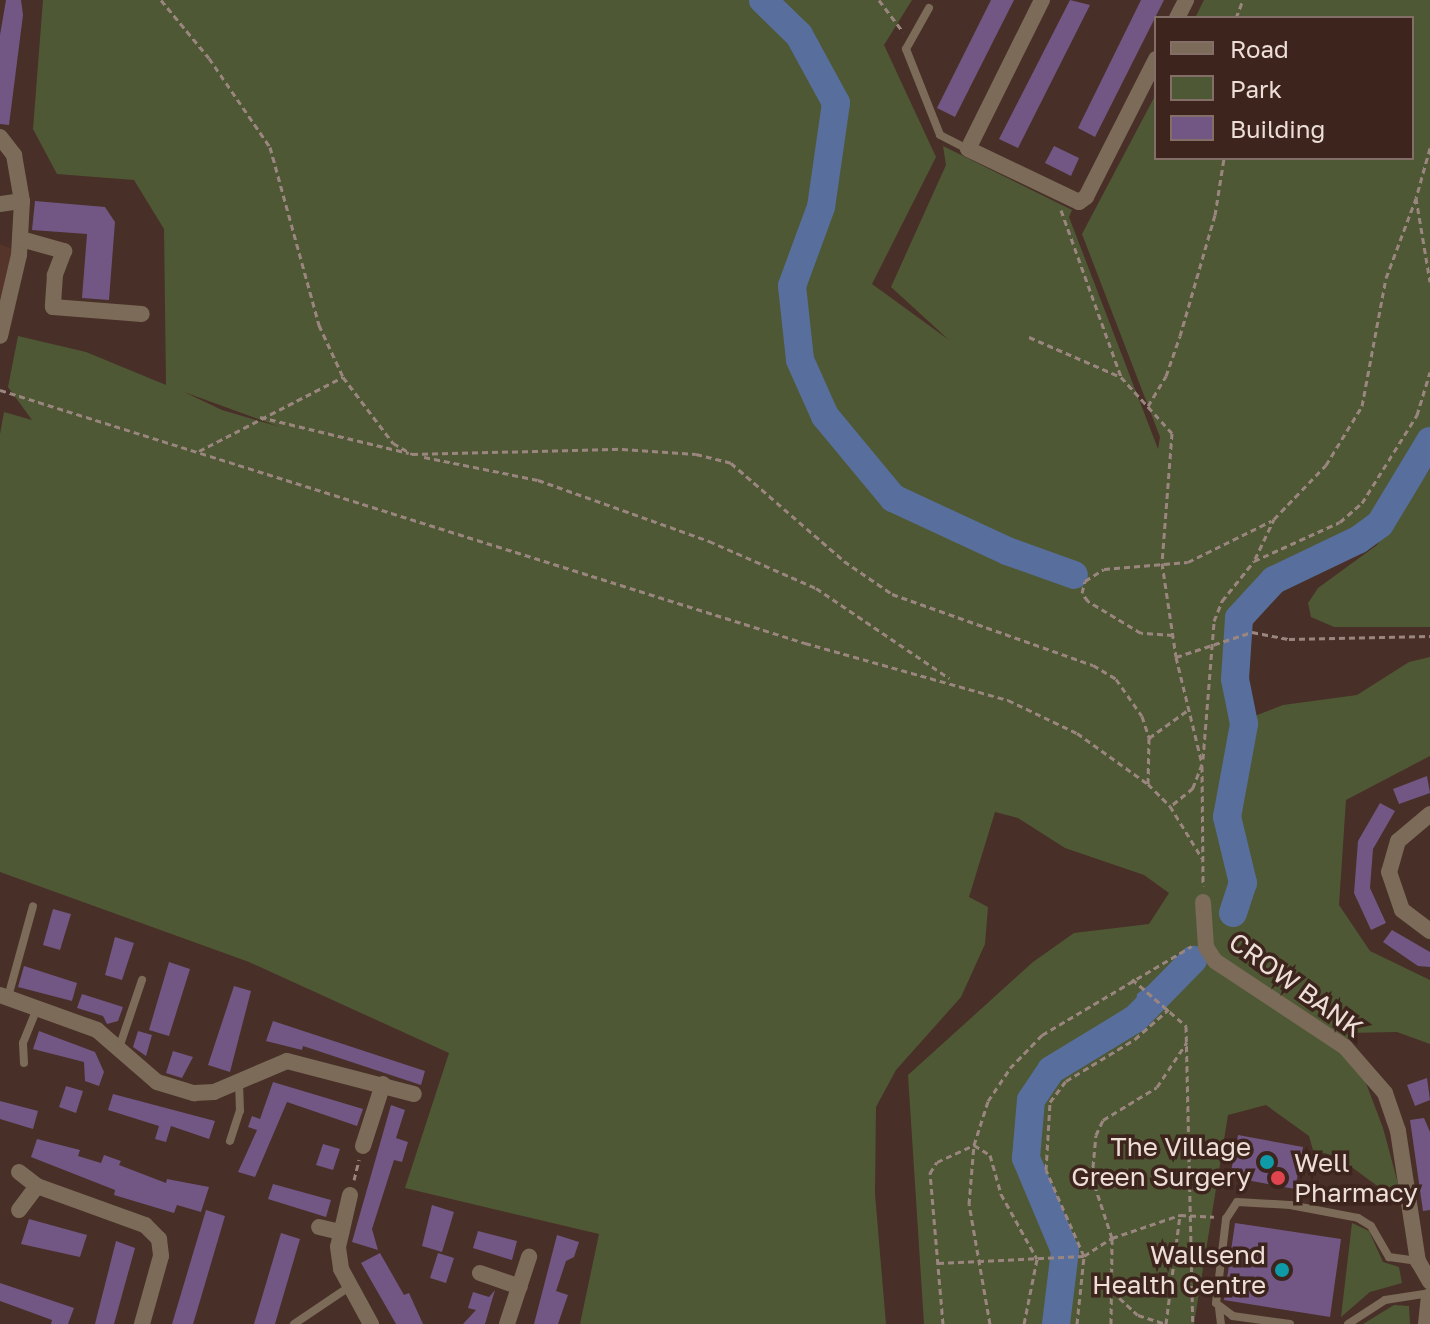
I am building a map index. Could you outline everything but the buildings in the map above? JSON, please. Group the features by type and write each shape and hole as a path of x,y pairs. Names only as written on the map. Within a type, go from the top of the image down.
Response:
{"street":[{"path":"1042,0 968,149 1079,202 1086,197 1154,63"},
{"path":"0,137 14,155 22,201 21,239 0,336"},
{"path":"0,204 22,201"},
{"path":"21,239 64,251 55,275 53,307 142,314"},
{"path":"1430,814 1398,841 1389,872 1402,910 1430,931"},
{"name":"CROW BANK","path":"1203,902 1206,947 1215,961 1345,1047 1385,1093 1398,1131 1418,1261 1430,1282"},
{"path":"4,997 97,1030 157,1082 194,1093 214,1092 287,1061 414,1094"},
{"path":"363,1146 383,1084"},
{"path":"19,1172 37,1186 145,1225 159,1239 161,1256 142,1324"},
{"path":"19,1210 37,1186"},
{"path":"350,1195 338,1247 349,1287 371,1324"},
{"path":"319,1227 341,1232"},
{"path":"507,1324 529,1257"},
{"path":"480,1273 520,1287"},
{"path":"1427,1324 1430,1295"}],"lane":[{"path":"929,8 906,49 934,126 947,142 968,149"},
{"path":"4,997 33,906"},
{"path":"119,1048 142,980"},
{"path":"24,1063 23,1043 37,1009"},
{"path":"230,1141 240,1111 239,1082"},
{"path":"1221,1324 1215,1290 1226,1219 1232,1206 1243,1200 1348,1215 1371,1226 1389,1257 1418,1261"},
{"path":"294,1324 349,1287"},
{"path":"1348,1324 1385,1300 1430,1295"},
{"path":"1219,1308 1233,1316 1290,1324"}],"path":[{"path":"161,0 209,58 270,147 319,325 343,377 381,432 412,454 622,449 696,454 731,463 844,561 892,594 1093,665 1116,679 1134,698 1149,738 1148,784"},
{"path":"879,0 911,41"},
{"path":"1203,902 1202,764 1212,645 1222,601 1254,561 1274,519 1326,465 1362,406 1386,278 1416,198 1430,148"},
{"path":"1148,406 1166,376 1192,296 1224,160"},
{"path":"1416,198 1430,282"},
{"path":"1079,202 1061,204 1062,218 1121,377 1173,440 1162,517 1162,563 1176,657 1202,764 1193,788 1170,806"},
{"path":"1029,337 1121,377"},
{"path":"1254,561 1340,522 1362,503 1417,415 1430,372"},
{"path":"199,451 343,377"},
{"path":"0,390 805,643 952,681 1077,733 1148,784 1170,806 1202,858"},
{"path":"260,417 412,454 538,480 709,541 816,588 952,681"},
{"path":"1173,635 1141,633 1082,593 1085,581 1099,571 1188,562 1274,519"},
{"path":"1176,657 1245,633 1366,640 1430,636"},
{"path":"1149,738 1189,709"},
{"path":"990,1324 976,1262 969,1204 974,1145 988,1101 1025,1050 1132,979 1194,945 1205,931"},
{"path":"1132,979 1185,1022 1188,1040 1193,1324"},
{"path":"1077,1324 1084,1256 1046,1170 1050,1102 1066,1081 1123,1047 1168,1008"},
{"path":"1111,1324 1112,1238 1092,1177 1098,1127 1157,1087 1188,1040"},
{"path":"974,1145 990,1155 1001,1194 1037,1259 1024,1324"},
{"path":"943,1324 930,1173 937,1162 974,1145"},
{"path":"350,1195 363,1146"},
{"path":"938,1263 1084,1256 1112,1238 1180,1215 1226,1219"},
{"path":"1112,1291 1138,1315 1166,1324 1180,1215"}],"shaded area":[{"path":"0,244 13,249 0,307"}],"green space":[{"path":"43,0 912,0 884,45 936,157 872,284 949,340 891,287 946,165 943,146 1072,210 1069,217 1158,449 1160,437 1082,234 1154,98 1154,160 1414,160 1414,16 1196,16 1204,0 1430,0 1430,429 1367,527 1286,563 1245,596 1229,628 1228,660 1232,725 1283,705 1357,695 1409,662 1430,657 1430,756 1346,800 1339,905 1370,951 1430,980 1430,1044 1397,1032 1347,1033 1383,1128 1400,1191 1380,1188 1338,1157 1313,1150 1309,1136 1266,1105 1228,1115 1194,1324 924,1324 908,1075 1033,962 1074,933 1149,924 1169,893 1144,875 1065,848 1018,818 995,812 969,897 988,907 985,944 961,997 896,1070 876,1107 875,1194 886,1324 580,1324 599,1234 405,1188 449,1053 249,962 0,872 0,434 4,412 32,420 8,387 18,336 86,352 166,385 164,229 134,180 57,174 33,129","holes":["184,392 280,427 222,410"]},
{"path":"1430,469 1430,627 1334,627 1311,617 1308,603 1318,588 1377,545"},
{"path":"1352,1223 1369,1231 1383,1262 1399,1267 1402,1283 1370,1292 1341,1317"},
{"path":"1394,1305 1409,1306 1410,1324 1363,1324"}],"water":[{"path":"1188,956 1197,964 1172,998 1135,1019 1137,994"}],"waterway":[{"path":"763,0 799,35 836,103 821,207 792,286 800,360 825,416 893,498 1007,551 1074,575"},
{"path":"1233,913 1243,883 1227,817 1244,724 1235,679 1239,618 1274,580 1358,540 1380,524 1430,441"},
{"path":"1056,1324 1065,1251 1026,1158 1031,1100 1051,1070 1135,1019 1193,960"}],"place":[{"name":"The Village Green Surgery","path":"1267,1162"},
{"name":"Well Pharmacy","path":"1278,1178"},
{"name":"Wallsend Health Centre","path":"1282,1270"}]}
